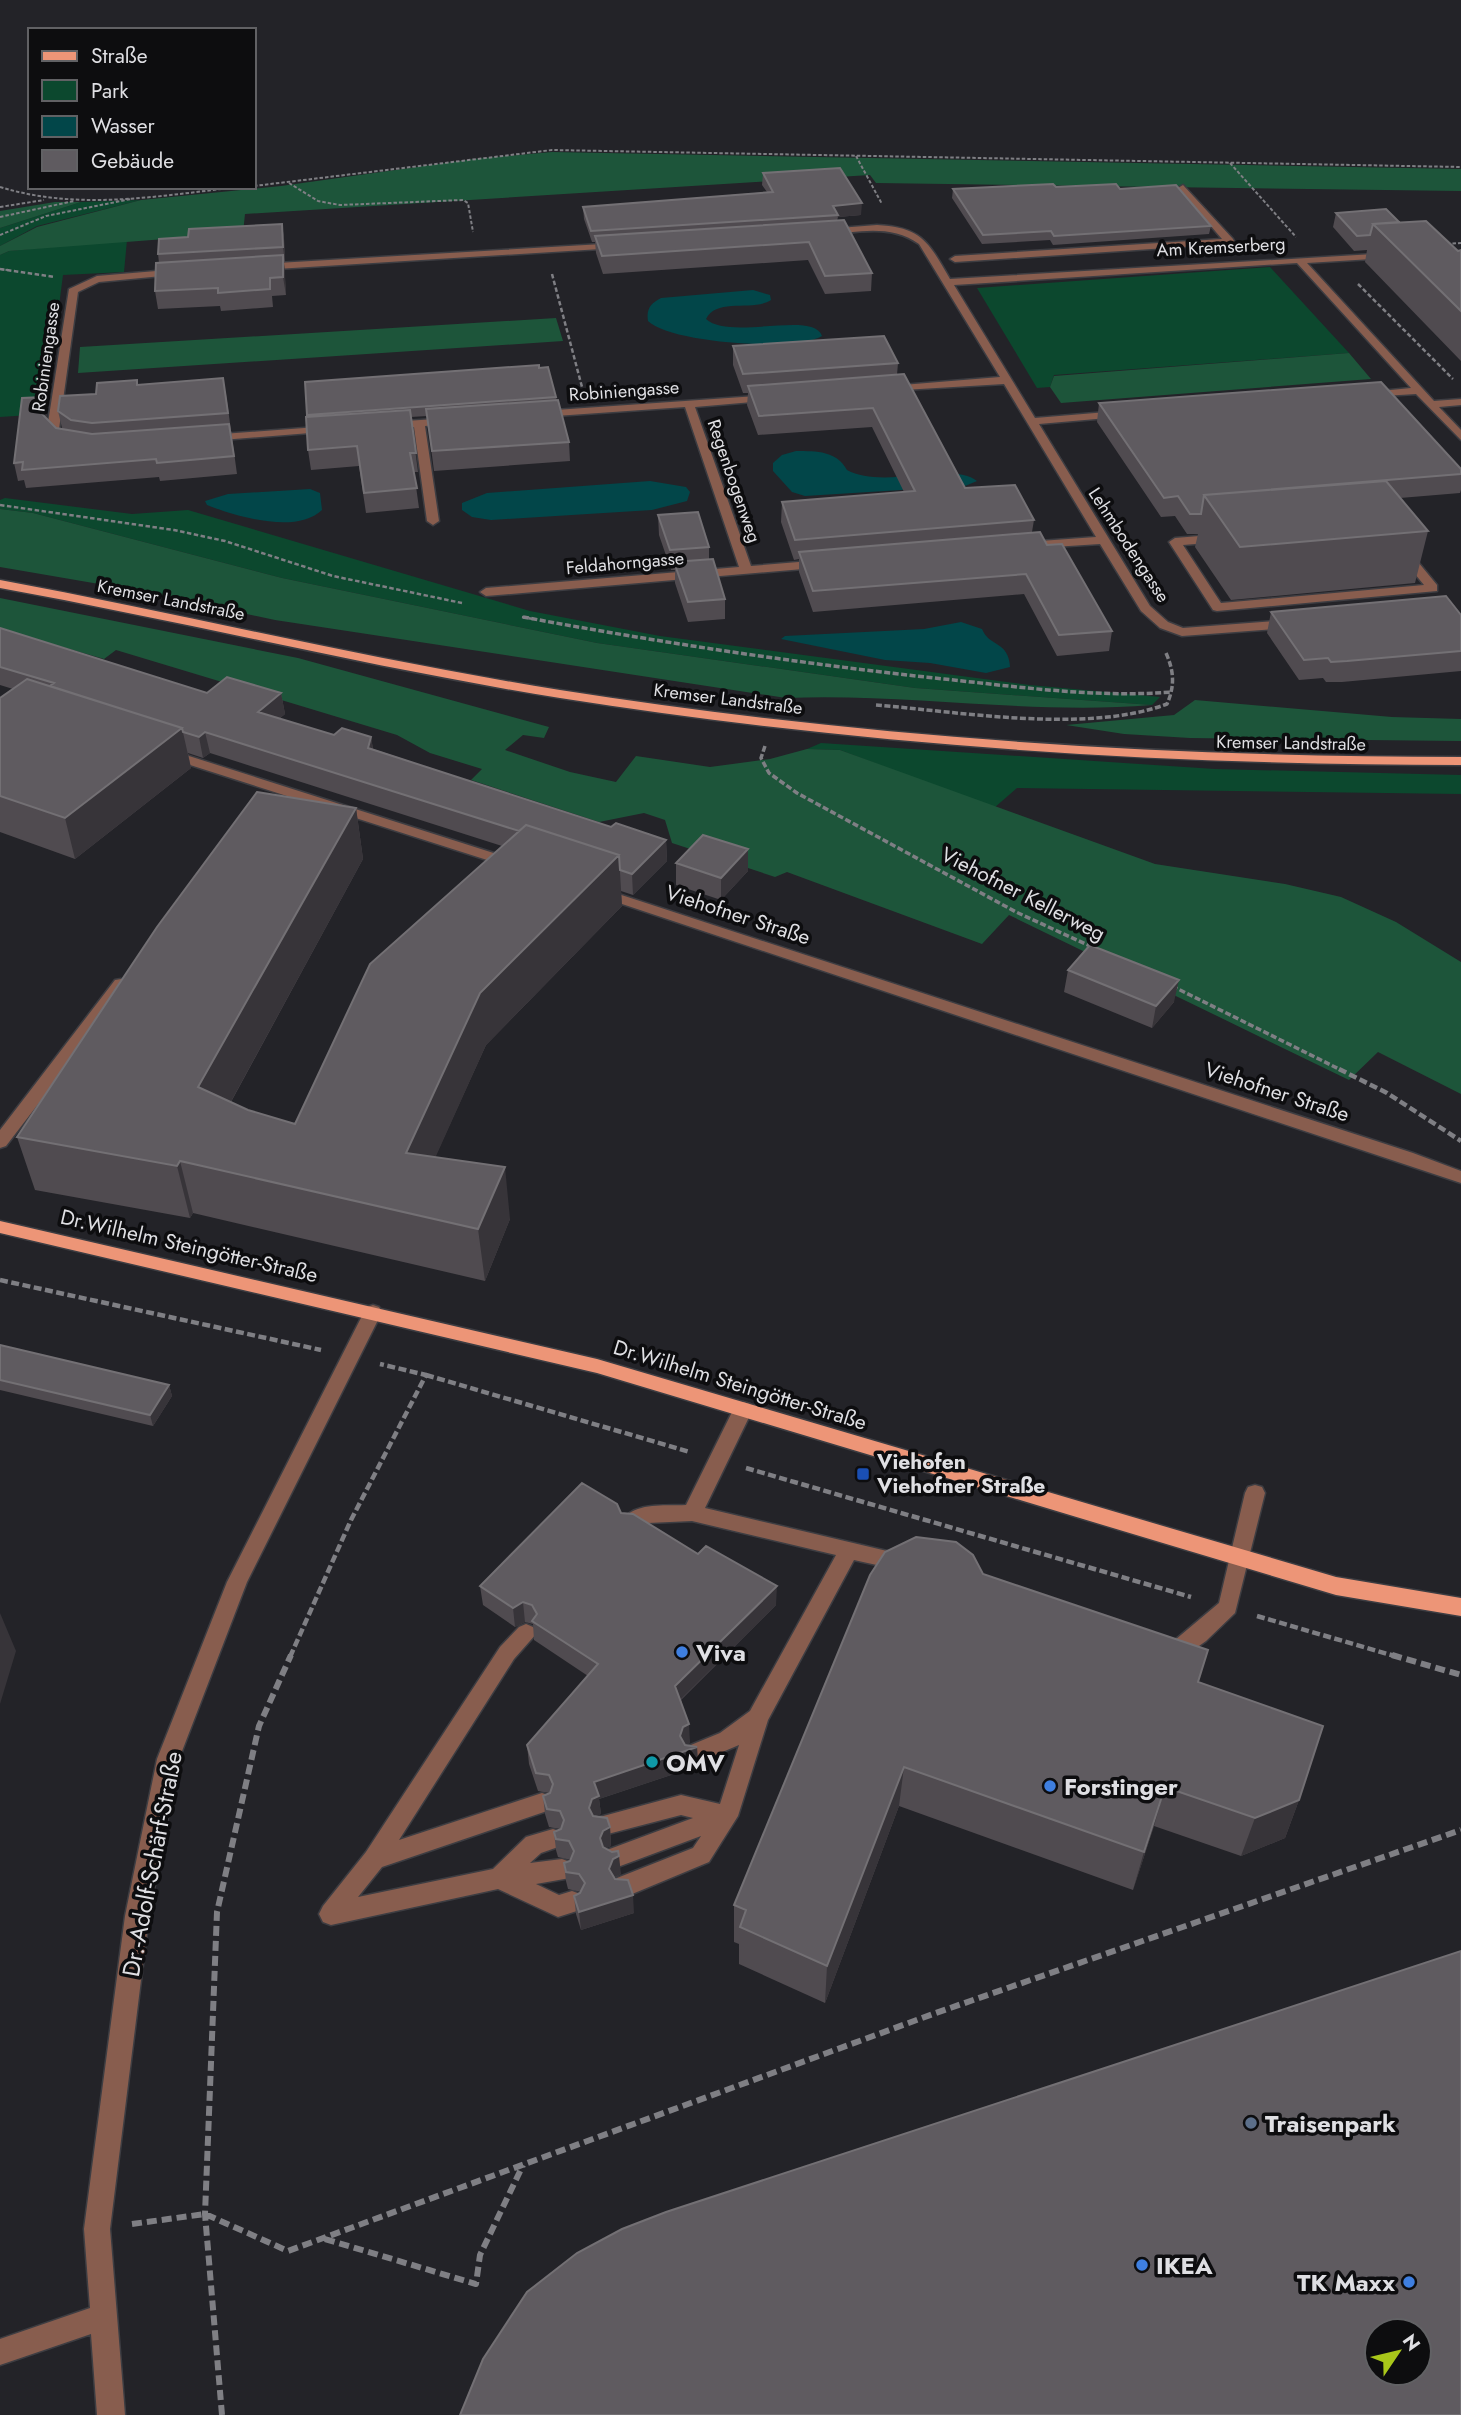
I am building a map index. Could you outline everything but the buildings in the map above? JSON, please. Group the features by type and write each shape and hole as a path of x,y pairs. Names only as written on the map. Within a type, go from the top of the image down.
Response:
{"main road":[{"name":"Kremser Landstraße","path":"0,584 556,693 772,724 1027,749 1199,758 1461,761"},
{"name":"Dr.Wilhelm Steingötter-Straße","path":"0,1227 597,1366 1336,1586 1461,1607"}],"street":[{"path":"1183,188 1248,262"},
{"path":"816,232 901,230"},
{"name":"Lehmbodengasse","path":"901,230 923,242 1145,608 1164,625 1181,632 1298,623"},
{"path":"955,260 1230,241"},
{"path":"242,268 627,244"},
{"path":"1101,250 1118,271"},
{"path":"1030,254 1045,276"},
{"path":"1299,260 1404,254"},
{"name":"Am Kremserberg","path":"948,282 1299,260 1461,438"},
{"name":"Robiniengasse","path":"74,445 59,439 53,429 73,291 81,284 116,276 186,272"},
{"path":"876,390 1008,380"},
{"path":"1360,396 1419,391"},
{"name":"Robiniengasse","path":"524,415 782,397"},
{"path":"1431,404 1461,402"},
{"name":"Regenbogenweg","path":"689,404 746,570"},
{"path":"1032,421 1136,413"},
{"path":"379,426 458,420"},
{"path":"419,423 433,521"},
{"path":"190,440 338,429"},
{"path":"1381,524 1433,588 1338,597 1217,607 1175,542 1381,524"},
{"path":"1008,548 1102,540"},
{"name":"Feldahorngasse","path":"486,592 842,562"},
{"path":"1338,597 1348,611"},
{"path":"146,747 532,869"},
{"name":"Viehofner Straße","path":"585,887 1461,1177"},
{"path":"0,1142 135,965"},
{"name":"Dr.-Adolf-Schärf-Straße","path":"111,2415 97,2229 137,1916 168,1759 237,1582 373,1312"},
{"path":"692,1513 743,1409"},
{"path":"1142,1642 1178,1650 1199,1635 1228,1607 1255,1493"},
{"path":"630,1524 644,1515 692,1513 925,1567"},
{"path":"625,1886 701,1855 727,1816 758,1718 849,1550"},
{"path":"526,1633 507,1653 374,1859 331,1914 499,1878 562,1870"},
{"path":"694,1754 728,1740 758,1718"},
{"path":"374,1859 541,1803"},
{"path":"604,1825 681,1805 727,1816"},
{"path":"615,1857 646,1848 727,1816"},
{"path":"499,1878 534,1844 553,1839"},
{"path":"499,1878 558,1906 572,1902"},
{"path":"0,2352 104,2316"}],"path":[{"path":"256,186 473,157 552,150 1461,167"},
{"path":"856,155 901,230"},
{"path":"1230,162 1316,260"},
{"path":"287,182 328,204 463,200 468,204 478,254"},
{"path":"0,187 52,199"},
{"path":"0,207 52,199 142,197 218,189"},
{"path":"0,235 46,216 142,197"},
{"path":"71,211 84,199"},
{"path":"0,217 84,199"},
{"path":"545,249 589,411"},
{"path":"0,269 48,275 81,284"},
{"path":"0,505 174,530 225,541 333,576 473,605"},
{"path":"510,614 644,640 835,669 1125,695 1173,691"},
{"path":"870,704 1076,718 1122,717 1157,710 1167,704 1175,677 1163,648 1164,625"},
{"name":"Viehofner Kellerweg","path":"772,724 761,758 769,774 1016,912 1098,950"},
{"path":"1170,985 1387,1093 1461,1141"},
{"path":"0,1280 426,1375 1461,1675"},
{"path":"222,2415 209,2290 205,2214 217,1912 259,1726 351,1520 426,1375"},
{"path":"97,2229 205,2214 288,2251 946,2009 1461,1830"},
{"path":"324,2239 476,2284 480,2255 523,2165"}],"green space":[{"path":"552,152 1461,169 1461,191 876,183 870,175 245,214 243,233 9,251 0,255 0,246 37,227 141,200 281,186 474,159"},
{"path":"141,200 37,226 0,246 0,228 81,202"},
{"path":"55,202 81,202 0,228 0,211"},
{"path":"127,240 124,272 63,275 45,414 0,417 0,255 9,251"},
{"path":"1270,267 1349,353 1054,375 1050,387 1037,388 977,288"},
{"path":"556,318 563,341 78,373 80,347"},
{"path":"1349,353 1371,379 1061,403 1050,387 1054,376"},
{"path":"5,498 132,514 188,510 530,611 660,636 1030,685 1160,697 1152,705 915,688 597,643 282,578 33,513 0,509 0,500"},
{"path":"0,509 33,513 282,578 597,643 915,688 1152,705 1060,707 878,698 786,698 275,620 134,590 0,567"},
{"path":"0,598 298,658 549,727 544,738 523,735 505,750 570,772 616,782 636,756 710,767 770,759 807,749 840,750 1155,864 1285,884 1341,897 1396,922 1461,962 1461,1094 1378,1052 1349,1080 1009,915 982,944 787,872 775,877 672,843 665,820 644,813 599,822 471,780 482,769 430,753 397,735 116,650 104,659 0,629"},
{"path":"1195,700 1392,717 1461,719 1461,741 1190,738 1124,734 1066,725 1174,715"},
{"path":"821,743 1215,769 1461,775 1461,794 1017,788 994,808 840,750 807,749"}],"water":[{"path":"753,290 770,295 771,300 755,305 718,308 706,319 718,325 733,327 804,325 816,329 822,336 787,344 734,343 681,335 661,329 648,321 650,307 661,298"},
{"path":"796,451 819,452 832,456 847,470 862,475 897,477 951,474 977,481 965,486 805,496 792,492 773,471 773,463 782,455"},
{"path":"650,481 686,487 690,492 687,501 652,510 491,520 472,517 462,510 462,503 487,493"},
{"path":"310,489 320,493 322,510 297,521 249,518 207,505 205,501 228,494"},
{"path":"961,622 982,629 989,639 1003,648 1010,667 986,673 930,663 885,660 781,639 785,636 924,629"}],"place":[{"name":"Viehofen Viehofner Straße","path":"863,1474"},
{"name":"Viva","path":"682,1652"},
{"name":"OMV","path":"652,1762"},
{"name":"Forstinger","path":"1050,1786"},
{"name":"Traisenpark","path":"1251,2123"},
{"name":"IKEA","path":"1142,2265"},
{"name":"TK Maxx","path":"1409,2282"}]}
